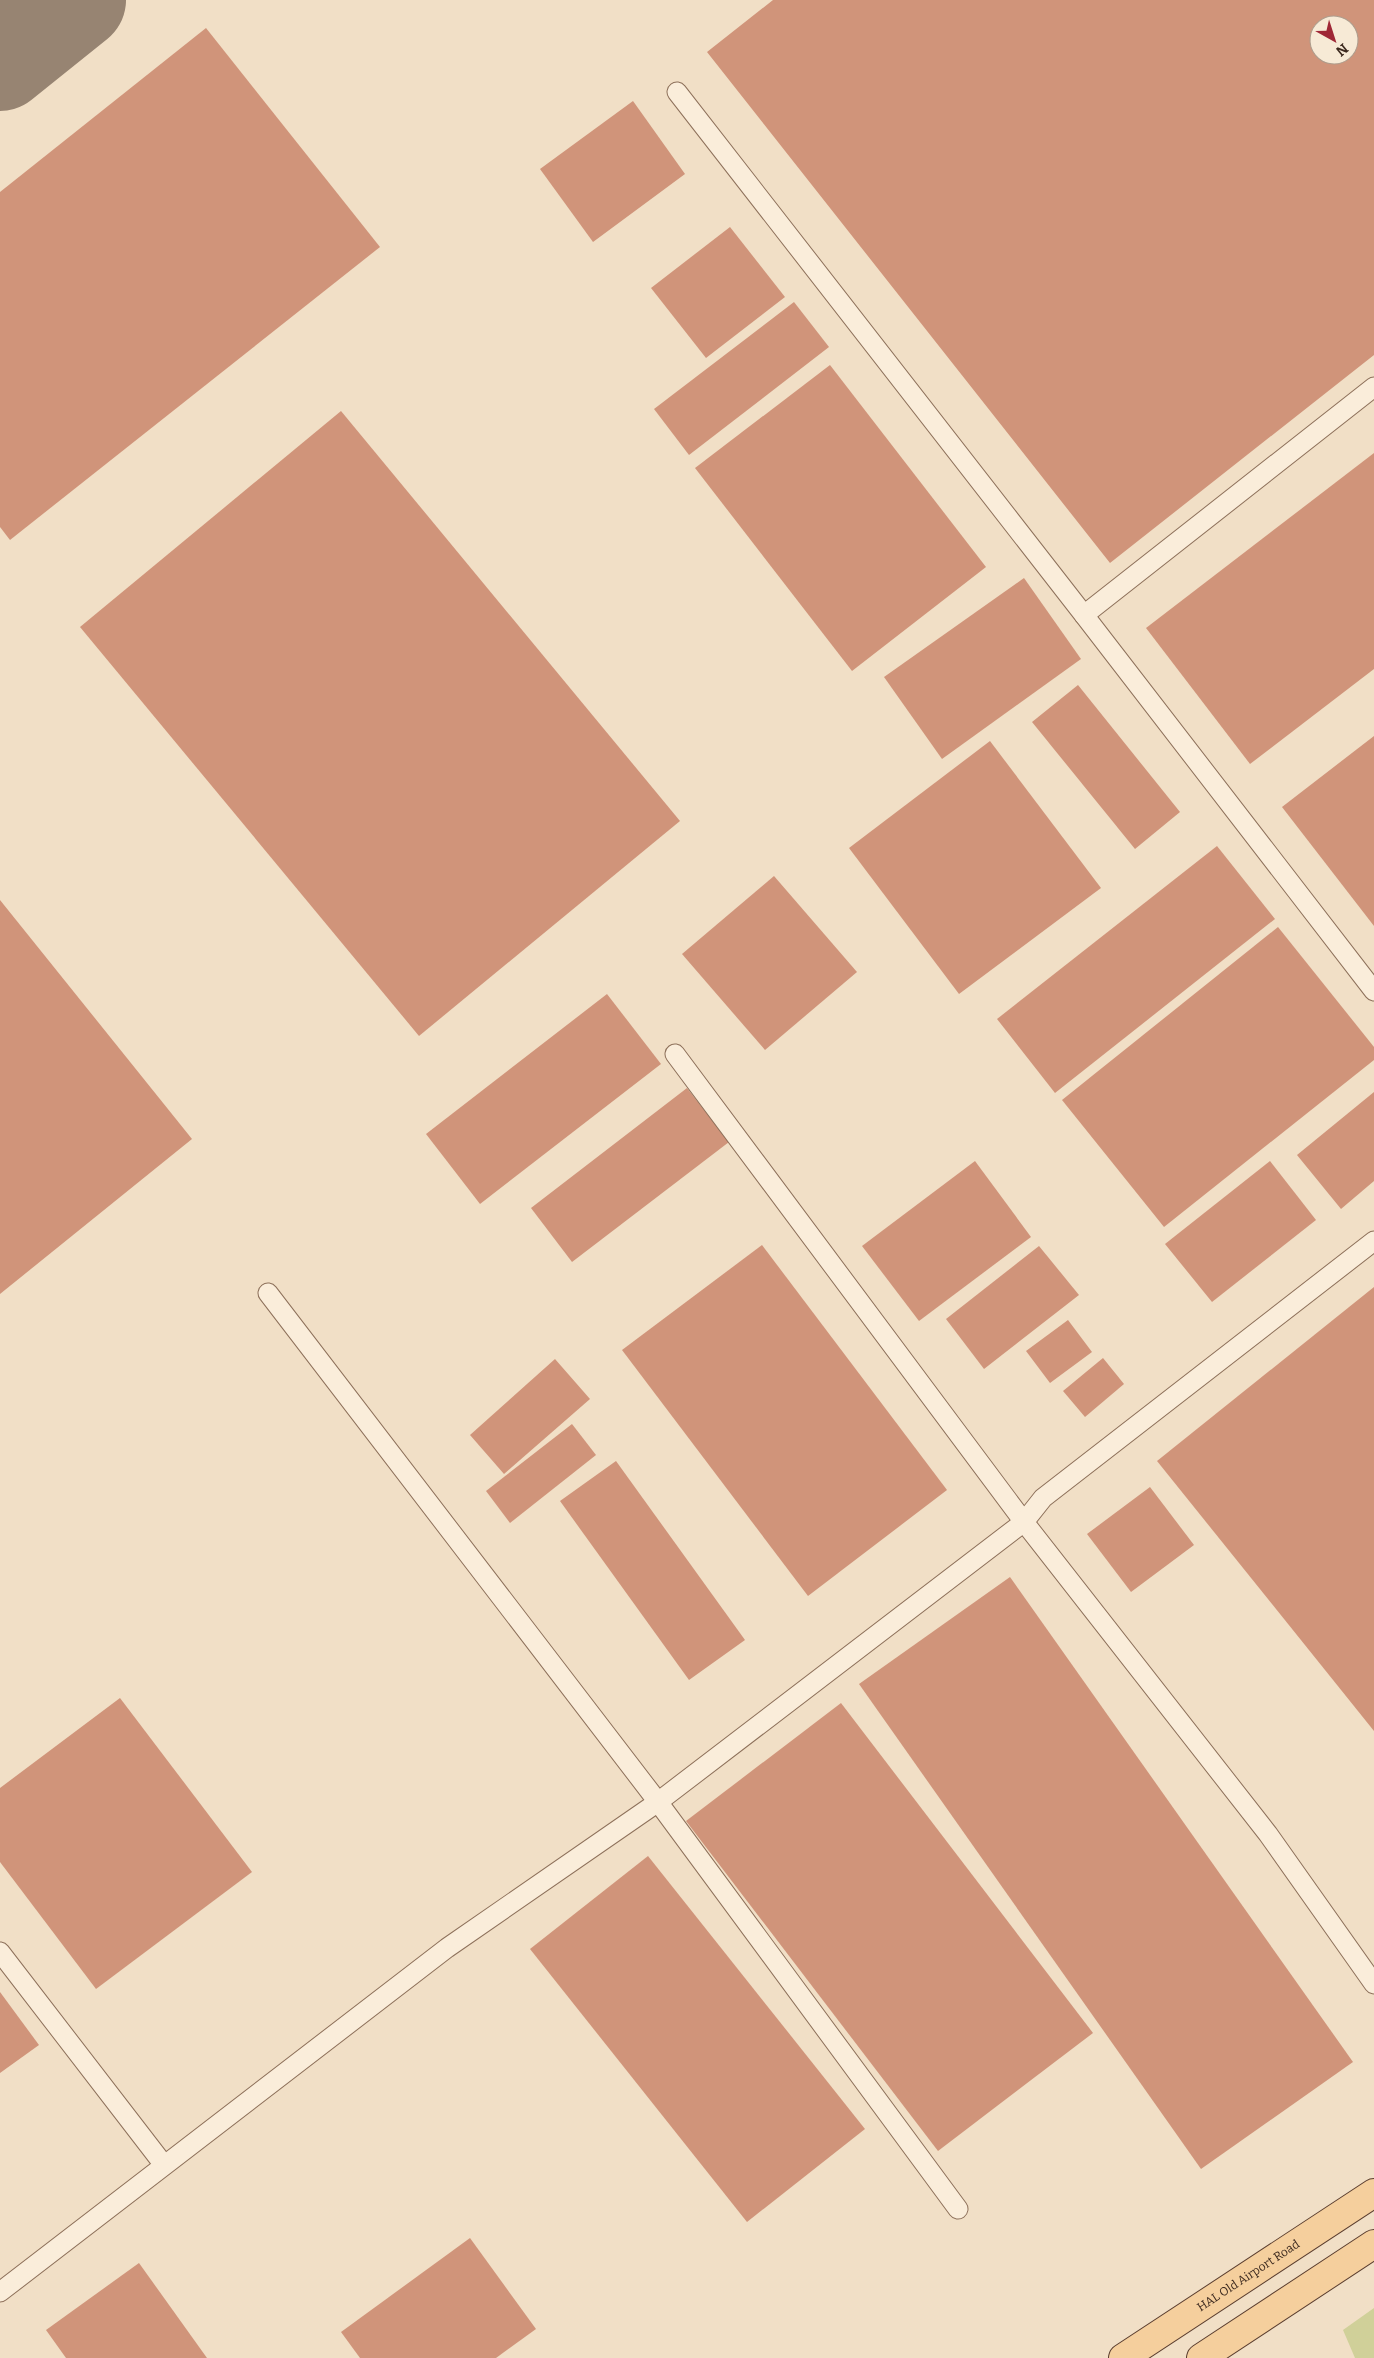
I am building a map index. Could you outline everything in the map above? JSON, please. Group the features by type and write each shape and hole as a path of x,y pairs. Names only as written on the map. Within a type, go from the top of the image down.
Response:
{"main road":[{"name":"HAL Old Airport Road","path":"1123,2358 1374,2193"},
{"path":"1201,2358 1374,2244"}],"lane":[{"path":"677,92 1374,991"},
{"path":"1084,615 1374,387"},
{"path":"675,1054 1024,1522 1268,1834 1374,1984"},
{"path":"0,2292 447,1948 658,1802 1024,1522 1043,1498 1374,1240"},
{"path":"268,1293 658,1802 958,2209"},
{"path":"0,1952 164,2165"}],"green space":[{"path":"1374,2308 1374,2358 1355,2358 1343,2330"}],"building":[{"path":"773,0 1374,0 1374,355 1110,563 707,52"},
{"path":"206,28 380,247 10,540 0,527 0,192"},
{"path":"633,101 685,174 593,242 540,169"},
{"path":"730,227 785,297 706,358 651,288"},
{"path":"794,302 829,347 689,455 654,409"},
{"path":"830,365 986,567 852,671 695,468"},
{"path":"341,411 680,821 419,1036 80,627"},
{"path":"1374,453 1374,669 1250,764 1146,628"},
{"path":"1024,578 1081,659 942,759 884,677"},
{"path":"1078,685 1180,812 1135,849 1032,722"},
{"path":"1374,736 1374,926 1282,807"},
{"path":"990,741 1101,888 959,994 849,848"},
{"path":"1217,846 1275,919 1055,1093 997,1019"},
{"path":"774,876 857,972 765,1050 682,954"},
{"path":"0,900 192,1139 0,1294"},
{"path":"1278,927 1374,1047 1374,1060 1164,1227 1062,1100"},
{"path":"607,994 661,1064 480,1204 426,1134"},
{"path":"687,1088 729,1142 572,1262 531,1208"},
{"path":"1374,1092 1374,1181 1341,1209 1297,1155"},
{"path":"975,1161 1031,1237 919,1321 862,1246"},
{"path":"1270,1161 1316,1220 1212,1302 1165,1244"},
{"path":"762,1245 947,1490 808,1596 622,1350"},
{"path":"1039,1246 1079,1295 984,1369 946,1319"},
{"path":"1374,1287 1374,1731 1157,1461"},
{"path":"1068,1320 1092,1352 1050,1383 1026,1351"},
{"path":"1103,1358 1124,1384 1085,1417 1063,1391"},
{"path":"555,1359 590,1399 504,1474 470,1435"},
{"path":"572,1424 596,1455 510,1523 486,1491"},
{"path":"616,1461 745,1640 689,1680 560,1501"},
{"path":"1150,1487 1194,1545 1131,1592 1087,1534"},
{"path":"1010,1577 1353,2062 1201,2169 859,1684"},
{"path":"120,1698 252,1872 96,1989 0,1862 0,1788"},
{"path":"841,1703 1093,2033 938,2151 686,1821"},
{"path":"648,1856 865,2129 747,2222 530,1949"},
{"path":"0,1992 39,2045 0,2073"},
{"path":"470,2238 536,2329 496,2358 360,2358 341,2332"},
{"path":"139,2263 207,2358 66,2358 46,2330"}],"taxiway":[{"path":"0,61 76,0"}]}
